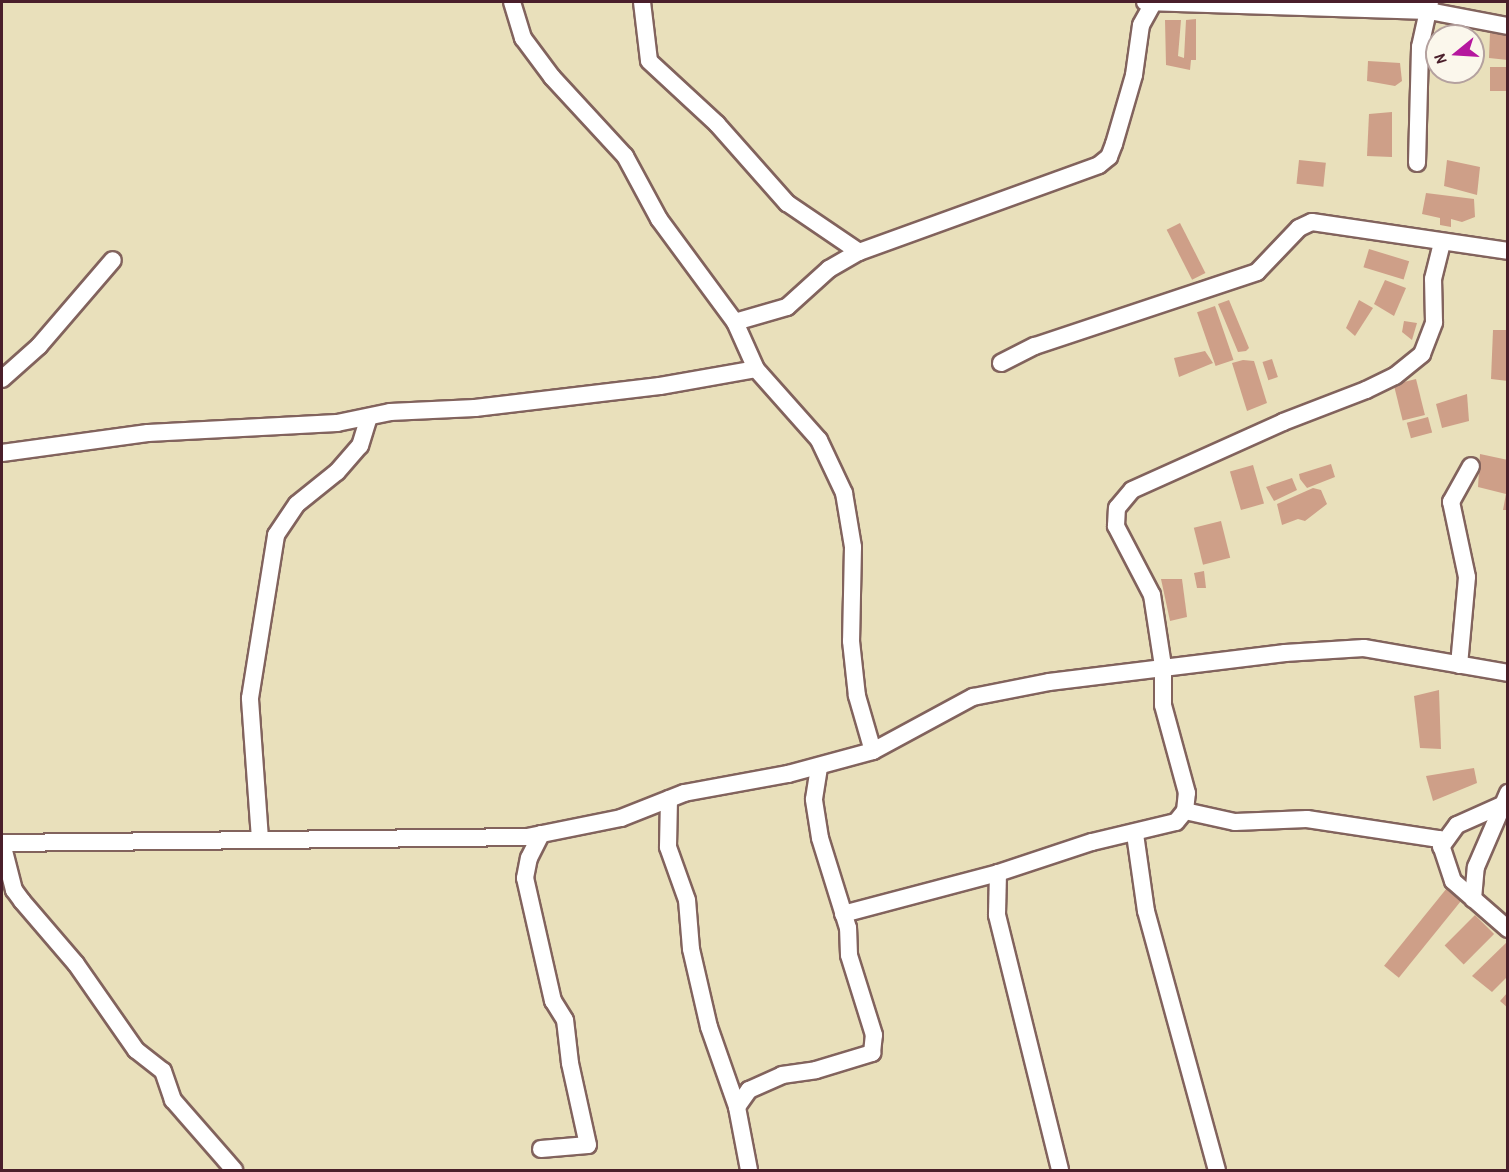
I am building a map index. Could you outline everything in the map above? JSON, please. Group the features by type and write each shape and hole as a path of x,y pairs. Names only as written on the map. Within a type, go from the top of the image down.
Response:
{"street":[{"path":"512,2 523,38 552,77 625,156 659,219 735,322 756,369 819,440 844,493 853,547 851,641 857,696 873,751"},
{"path":"642,2 644,50 649,61 717,124 788,203 859,252"},
{"path":"1145,2 1430,6 1508,26"},
{"path":"735,322 787,307 829,269 859,252 1089,170 1109,157 1134,75 1141,26 1154,2"},
{"path":"1417,163 1420,47 1430,6"},
{"path":"1001,363 1035,346 1257,272 1299,228 1312,222 1356,225 1442,243 1508,251"},
{"path":"843,914 998,873 1092,842 1135,834 1176,822 1185,811 1187,793 1163,705 1163,666 1152,595 1116,526 1117,508 1132,490 1283,422 1366,390 1395,376 1422,354 1434,322 1433,279 1442,243"},
{"path":"2,379 39,346 113,260"},
{"path":"2,453 148,433 337,423 369,417 660,386 756,369"},
{"path":"260,839 250,698 276,535 297,504 336,472 360,446 369,417"},
{"path":"1459,665 1467,577 1451,502 1471,466"},
{"path":"234,1170 173,1100 163,1071 136,1050 76,964 14,890 2,843 541,834 621,818 669,799 819,766 873,751 974,697 1163,666 1364,648 1508,673"},
{"path":"737,1107 749,1090 782,1075 816,1070 872,1053 874,1035 849,955 843,914 820,838 814,799 819,766"},
{"path":"669,799 668,847 687,900 691,949 710,1027 737,1107 749,1170"},
{"path":"1441,847 1457,825 1505,799"},
{"path":"1473,899 1476,867 1505,799"},
{"path":"1185,811 1235,822 1307,819 1394,830 1439,840 1453,881 1508,929"},
{"path":"541,834 529,858 525,878 547,962 551,994 565,1020 570,1064 588,1145 541,1149"},
{"path":"1135,834 1146,911 1217,1170"},
{"path":"998,873 997,915 1060,1170"}],"building":[{"path":"1196,19 1196,60 1191,60 1190,70 1166,65 1165,20 1181,20 1178,56 1184,58 1186,20"},
{"path":"1490,33 1508,35 1508,60 1489,58"},
{"path":"1368,61 1400,63 1402,81 1395,86 1367,81"},
{"path":"1490,67 1508,67 1508,91 1490,91"},
{"path":"1392,112 1392,157 1367,156 1369,114"},
{"path":"1299,160 1326,163 1323,187 1296,184"},
{"path":"1447,160 1480,167 1477,195 1444,186"},
{"path":"1426,193 1474,199 1475,217 1462,222 1451,219 1451,227 1440,225 1440,218 1422,214"},
{"path":"1180,223 1205,273 1192,280 1167,230"},
{"path":"1369,249 1409,261 1404,279 1363,267"},
{"path":"1385,280 1406,288 1394,316 1374,304"},
{"path":"1229,300 1249,348 1246,351 1238,352 1218,304"},
{"path":"1359,300 1373,308 1355,336 1346,328"},
{"path":"1215,306 1234,360 1216,366 1197,312"},
{"path":"1404,321 1417,323 1412,340 1402,332"},
{"path":"1493,330 1508,330 1508,381 1491,379"},
{"path":"1205,351 1213,363 1179,377 1174,358"},
{"path":"1272,359 1278,377 1268,380 1262,362"},
{"path":"1243,360 1254,361 1267,403 1247,411 1232,363"},
{"path":"1416,379 1425,415 1403,420 1394,385"},
{"path":"1467,394 1469,421 1442,428 1436,404"},
{"path":"1428,417 1432,432 1411,438 1407,423"},
{"path":"1480,454 1508,460 1508,510 1503,510 1506,494 1478,487"},
{"path":"1331,464 1335,477 1307,488 1300,479 1299,474"},
{"path":"1253,465 1264,503 1241,510 1230,472"},
{"path":"1292,478 1297,490 1274,501 1266,487"},
{"path":"1313,488 1321,490 1327,504 1305,521 1298,519 1282,525 1277,504"},
{"path":"1221,521 1230,558 1203,565 1194,528"},
{"path":"1204,571 1206,588 1197,588 1194,573"},
{"path":"1161,579 1182,579 1187,617 1170,621"},
{"path":"1439,690 1441,749 1420,748 1414,696"},
{"path":"1474,768 1477,783 1433,801 1426,776"},
{"path":"1447,888 1462,900 1399,978 1384,966"},
{"path":"1475,915 1494,934 1464,964 1445,945"},
{"path":"1508,941 1508,976 1492,992 1472,976"},
{"path":"1508,992 1508,1008 1500,1001"}]}
